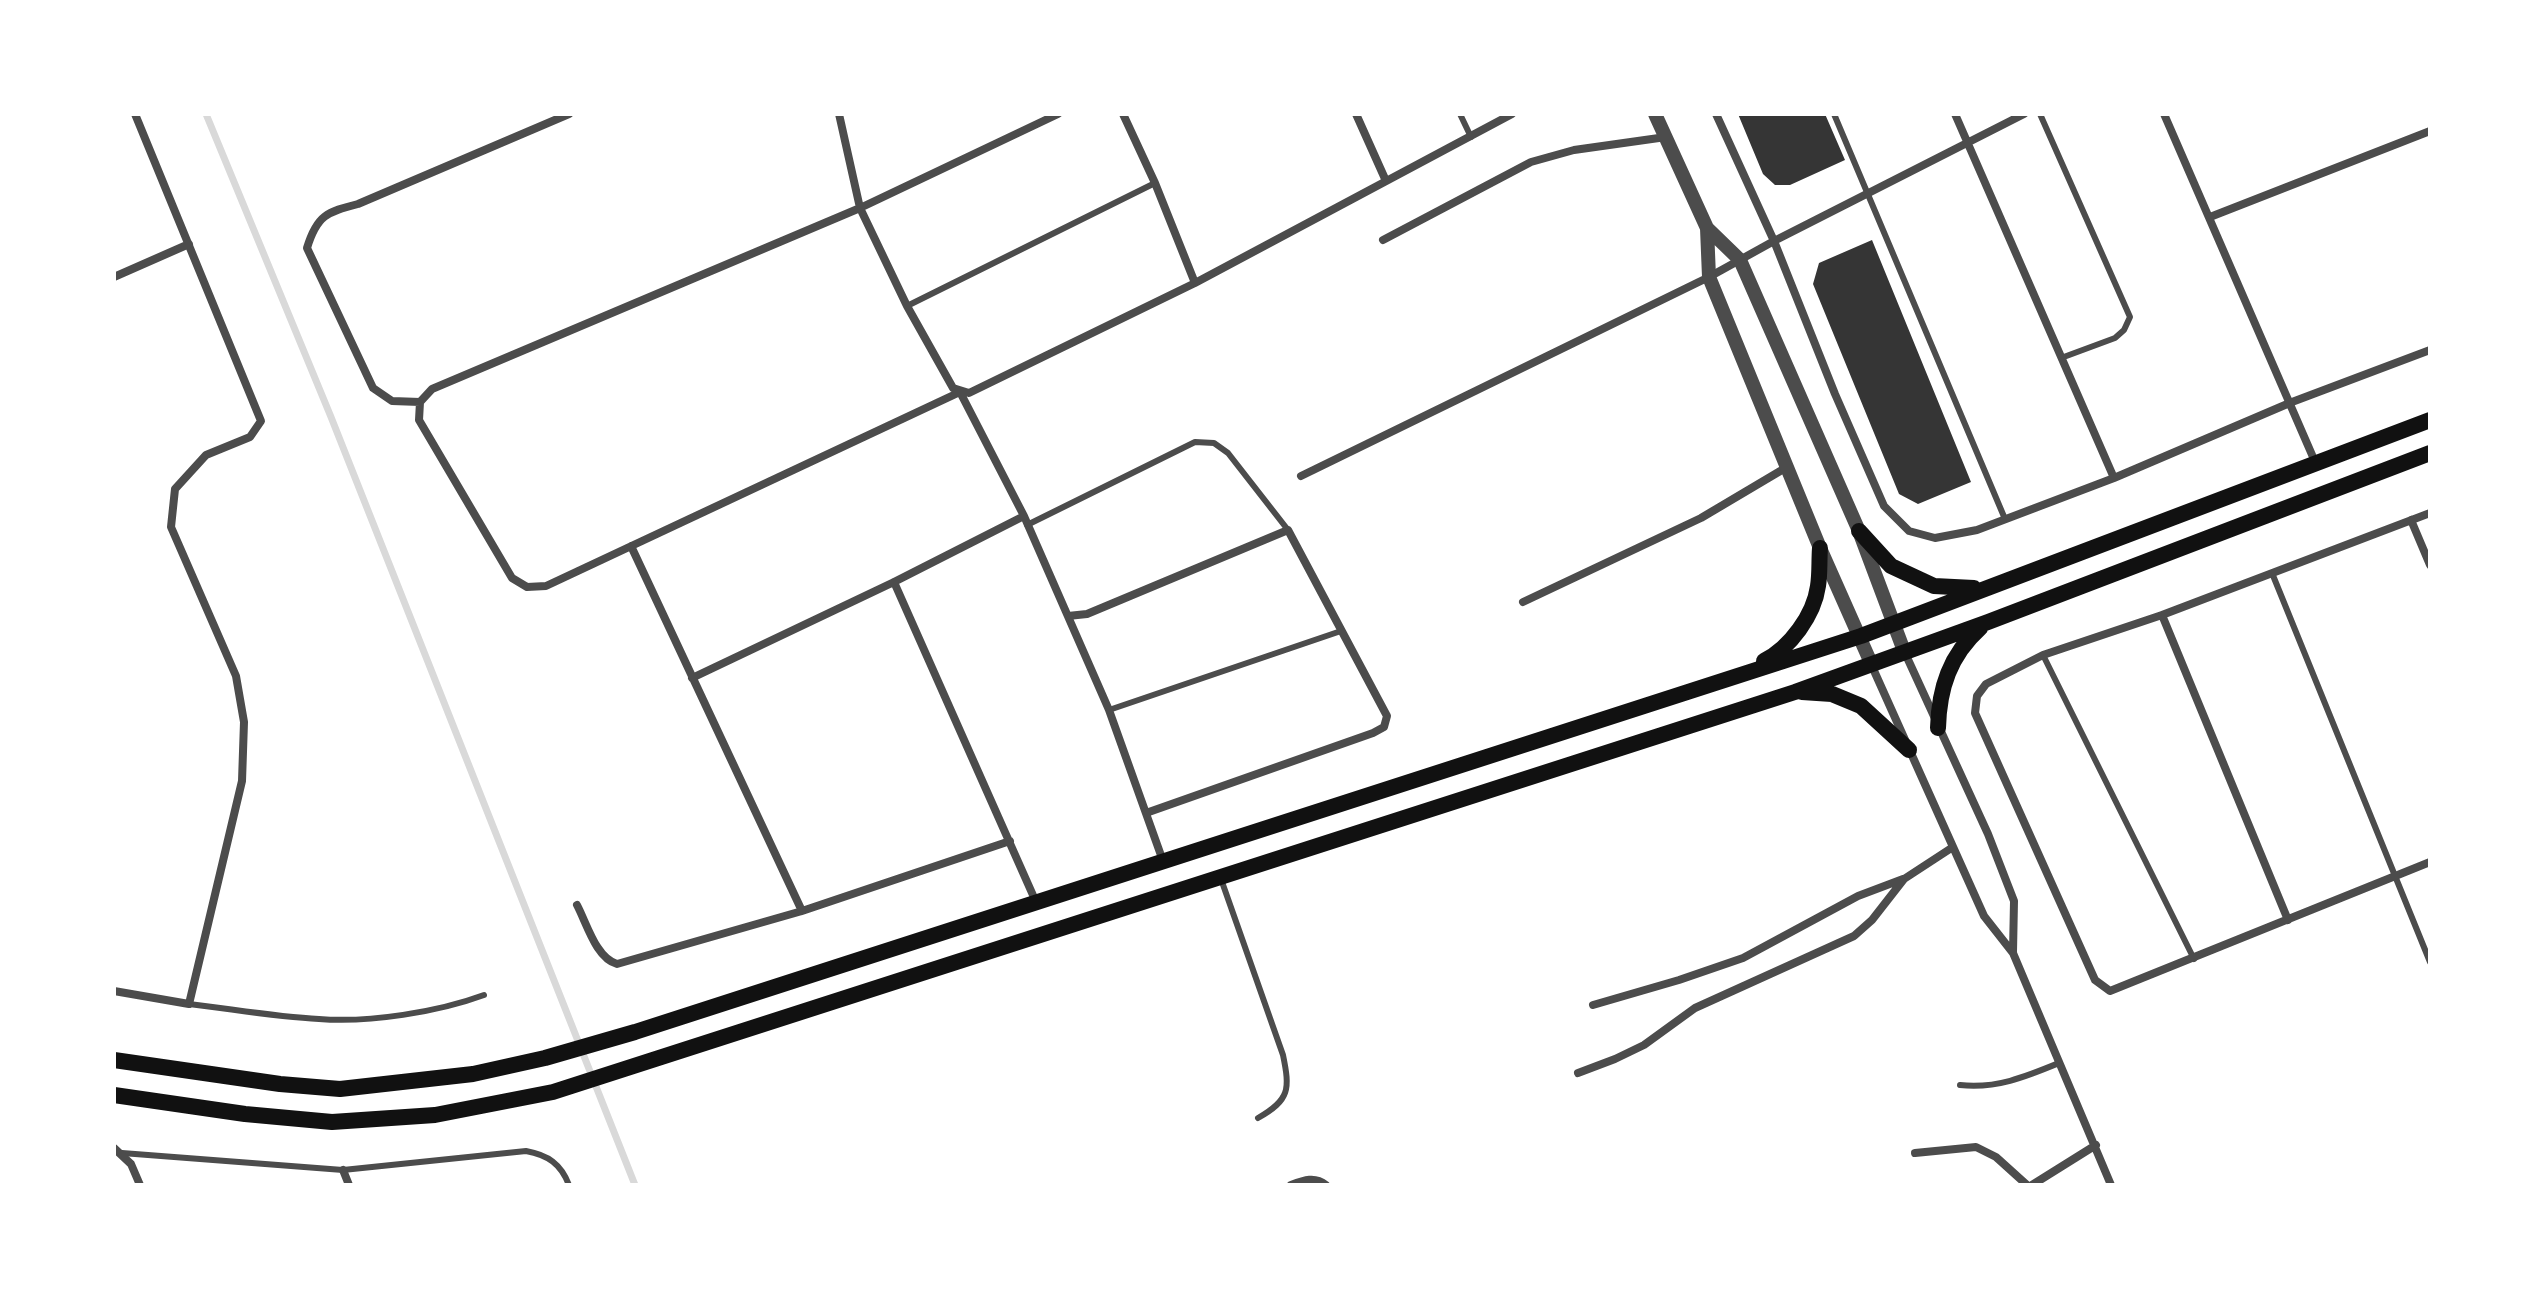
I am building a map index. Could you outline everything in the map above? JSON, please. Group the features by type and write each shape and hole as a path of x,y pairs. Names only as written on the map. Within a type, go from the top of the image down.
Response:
{"main road":[{"path":"114,1060 280,1084 340,1089 473,1074 545,1058 635,1032 1861,636 2430,420"},
{"path":"114,1095 245,1114 332,1122 435,1115 553,1092 1795,692 1988,622 2430,453"},
{"path":"1859,531 1891,566 1934,586 1982,588"},
{"path":"1738,674 1774,656 1802,626 1818,589 1820,548"},
{"path":"1938,728 1944,680 1954,657 1969,638 1988,622"},
{"path":"1795,692 1832,694 1861,706 1909,750"}],"street":[{"path":"114,991 189,1004 242,781 244,722 236,676 171,527 175,489 206,455 250,437 261,421 135,114"},
{"path":"420,402 392,401 373,388 307,248 314,225 331,211 358,204 569,114"},
{"path":"839,114 860,208 907,306 953,388 969,393 1195,283 1512,114"},
{"path":"960,392 546,586 527,587 512,578 419,420 420,402 432,389 860,208 1058,114"},
{"path":"1123,114 1195,283"},
{"path":"1356,114 1386,181"},
{"path":"1655,114 1707,228 1740,260 1859,531 1904,651 1988,834 2014,901 2013,953"},
{"path":"1716,114 1774,241 1884,506 1909,531 1935,538 1977,530 2114,478 2292,402 2430,350"},
{"path":"1955,114 2114,478"},
{"path":"1301,476 1709,277 2024,114"},
{"path":"2164,114 2292,402 2316,464"},
{"path":"2210,217 2430,131"},
{"path":"1383,240 1531,162 1574,150 1666,137"},
{"path":"1707,228 1709,277 1820,548 1984,916 2013,953 2111,1185"},
{"path":"114,277 189,244"},
{"path":"960,392 1026,521 1109,710 1163,861"},
{"path":"1523,602 1701,518 1787,467"},
{"path":"2430,513 2162,615 2043,655 1986,684 1977,696 1975,713 2095,980 2110,991 2430,862"},
{"path":"2411,520 2430,565"},
{"path":"692,678 1026,521"},
{"path":"1068,616 1087,614 1288,530 1387,716 1384,727 1373,733 1146,813"},
{"path":"631,546 802,911"},
{"path":"894,582 1036,902"},
{"path":"2162,615 2288,920"},
{"path":"577,905 602,954 608,961 617,964 802,911 1010,841"},
{"path":"1593,1005 1743,958 1835,907 1904,879 1953,847"},
{"path":"1578,1073 1644,1045 1695,1008 1854,936 1872,920 1904,879"},
{"path":"1915,1153 1976,1147 1996,1157 2029,1185 2096,1145"},
{"path":"118,1150 131,1164 140,1185"},
{"path":"343,1170 349,1185"},
{"path":"1291,1185 1307,1179 1320,1180 1326,1185"}],"lane":[{"path":"1460,114 1471,137"},
{"path":"1834,114 2005,519"},
{"path":"2040,114 2130,317 2124,330 2115,338 2061,358"},
{"path":"907,306 1155,183"},
{"path":"1026,521 1195,442 1214,443 1228,453 1288,530"},
{"path":"2272,573 2430,962"},
{"path":"1109,710 1341,631"},
{"path":"2043,655 2194,959"},
{"path":"1220,877 1283,1055 1289,1083 1284,1098 1258,1118"},
{"path":"189,1004 321,1020 403,1015 459,1004 484,995"},
{"path":"1960,1085 1996,1086 2059,1063"},
{"path":"118,1150 343,1170 526,1151 542,1154 554,1161 569,1185"}],"building":[{"path":"1738,114 1825,114 1845,160 1790,185 1775,185 1763,174"},
{"path":"1872,240 1971,482 1918,504 1899,494 1813,284 1819,263"}],"waterway":[{"path":"206,114 331,417 635,1185"}]}
